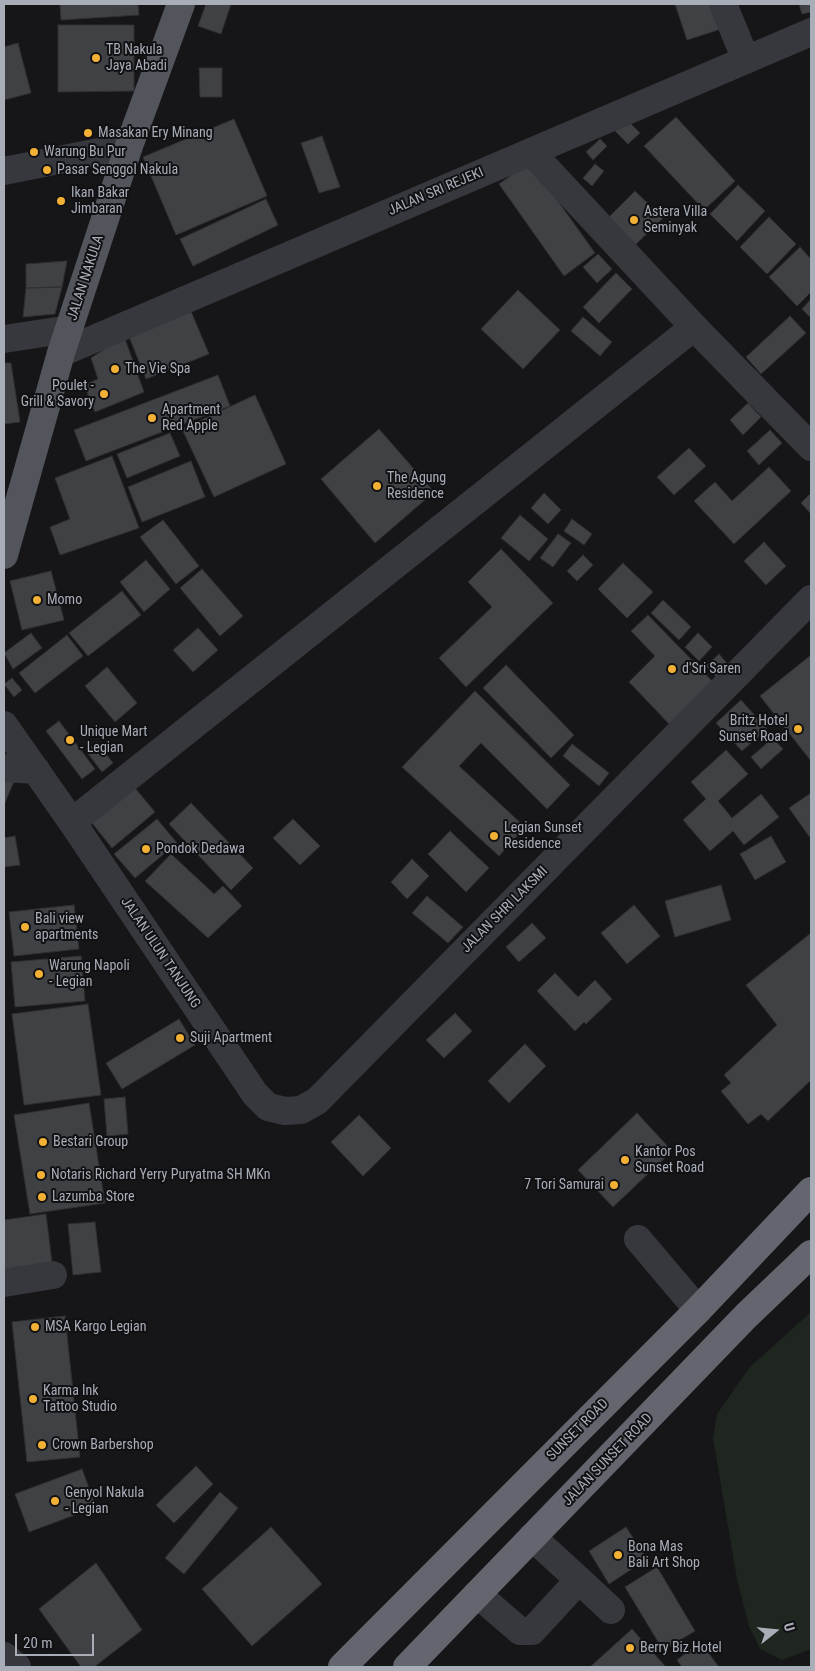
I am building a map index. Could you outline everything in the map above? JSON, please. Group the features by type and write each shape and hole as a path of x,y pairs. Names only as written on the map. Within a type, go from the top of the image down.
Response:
{"highway":[{"name":"SUNSET ROAD","path":"342,1667 698,1310 811,1191"},
{"name":"JALAN SUNSET ROAD","path":"407,1667 618,1451 746,1316 811,1254"}],"main road":[{"name":"JALAN NAKULA","path":"4,555 66,341 129,146 181,4"}],"street":[{"path":"723,4 746,60"},
{"name":"JALAN SRI REJEKI","path":"4,339 66,341 531,152 811,32"},
{"path":"4,172 129,146"},
{"path":"531,152 694,327 811,447"},
{"path":"72,822 694,327"},
{"name":"JALAN SHRI LAKSMI","path":"301,1110 317,1101 811,599"},
{"name":"JALAN ULUN TANJUNG","path":"4,725 72,822 255,1094 268,1107 285,1112 301,1110"},
{"path":"4,768 36,770"},
{"path":"638,1239 698,1310"},
{"path":"4,1283 53,1275"},
{"path":"532,1537 611,1610"},
{"path":"477,1594 520,1631 528,1633 579,1580"},
{"path":"4,1656 17,1667"}],"shaded area":[{"path":"811,1312 811,1649 782,1660 760,1649 749,1626 737,1579 713,1438 717,1414 749,1368"}],"building":[{"path":"60,4 138,4 139,15 61,20"},
{"path":"206,4 231,4 221,34 198,26"},
{"path":"675,4 716,4 724,28 687,40"},
{"path":"799,4 811,4 811,12 802,14"},
{"name":"TB Nakula Jaya Abadi","path":"58,25 134,25 134,91 58,92"},
{"path":"18,43 31,93 4,100 4,47"},
{"path":"199,68 222,68 222,97 200,97"},
{"path":"622,115 640,133 628,144 610,126"},
{"path":"676,117 735,181 704,210 644,146"},
{"path":"234,119 267,196 176,235 143,157"},
{"path":"322,136 340,187 319,193 301,143"},
{"path":"600,139 607,146 593,160 586,152"},
{"path":"530,162 595,253 564,276 499,184"},
{"path":"595,164 604,171 592,186 583,178"},
{"path":"738,185 765,211 737,241 710,214"},
{"name":"Astera Villa Seminyak","path":"635,191 663,218 632,248 605,221"},
{"path":"266,199 278,225 193,266 180,239"},
{"path":"769,217 796,244 767,274 740,247"},
{"path":"800,247 811,259 811,292 797,306 769,277"},
{"path":"598,254 612,269 597,283 583,267"},
{"path":"67,261 62,287 26,288 26,264"},
{"path":"616,273 632,289 599,323 583,307"},
{"path":"62,287 55,314 23,317 26,288"},
{"path":"518,290 560,330 523,369 481,329"},
{"path":"811,299 811,318 802,309"},
{"path":"190,309 209,354 146,379 128,334"},
{"path":"790,316 806,333 761,374 746,357"},
{"path":"583,317 612,342 600,356 571,331"},
{"name":"The Vie Spa","path":"124,336 144,392 95,412 84,385 98,379 91,358"},
{"path":"4,363 11,363 20,422 4,424"},
{"name":"Apartment Red Apple","path":"218,375 230,406 86,461 74,430"},
{"path":"255,395 286,464 214,497 182,429"},
{"path":"748,403 761,417 743,435 730,420"},
{"name":"The Agung Residence","path":"379,429 434,492 375,543 321,479"},
{"path":"770,430 782,443 759,465 747,451"},
{"path":"170,433 180,456 127,478 117,454"},
{"path":"689,448 706,466 674,495 657,477"},
{"path":"112,456 139,528 60,555 50,527 70,519 55,478"},
{"path":"191,461 205,497 142,522 128,487"},
{"path":"769,467 791,491 734,544 694,501 715,482 732,501"},
{"path":"544,493 561,510 548,524 531,508"},
{"path":"811,493 811,514 801,503"},
{"path":"520,515 548,539 529,561 501,538"},
{"path":"572,519 592,534 584,545 564,531"},
{"path":"163,520 199,566 176,584 140,537"},
{"path":"558,534 571,543 553,567 540,558"},
{"path":"764,542 786,566 766,585 744,561"},
{"path":"501,549 553,603 466,687 439,658 492,607 468,582"},
{"path":"583,555 593,565 577,581 567,571"},
{"path":"146,560 170,589 144,612 120,582"},
{"path":"623,563 653,592 627,618 598,589"},
{"path":"202,569 243,616 220,636 180,588"},
{"name":"Momo","path":"51,571 64,620 22,630 10,581"},
{"path":"122,591 141,615 88,656 69,633"},
{"path":"663,600 691,627 679,640 651,613"},
{"name":"d'Sri Saren","path":"648,615 715,684 672,727 629,682 655,656 631,631"},
{"path":"198,628 218,650 193,672 173,650"},
{"path":"31,633 42,648 13,669 4,653"},
{"path":"698,633 712,647 699,661 685,647"},
{"path":"67,635 83,656 35,693 19,673"},
{"path":"719,654 730,667 717,678 706,666"},
{"name":"Britz Hotel Sunset Road","path":"811,655 811,761 760,696"},
{"path":"506,665 574,735 551,758 483,688"},
{"path":"107,667 137,703 115,722 85,686"},
{"path":"12,678 22,690 14,697 4,684"},
{"path":"475,691 570,785 547,809 481,743 459,766 525,827 499,856 402,767"},
{"path":"741,700 767,729 742,751 716,723"},
{"path":"59,721 95,769 82,779 46,731"},
{"path":"773,738 783,749 761,769 751,757"},
{"path":"97,742 113,763 102,772 86,751"},
{"path":"572,744 609,773 599,786 563,756"},
{"path":"726,750 748,774 718,801 732,818 761,794 779,817 744,845 733,831 710,851 683,820 706,799 691,782"},
{"path":"4,774 15,779 4,805"},
{"path":"135,788 155,812 112,848 92,823"},
{"path":"811,793 811,839 789,808"},
{"path":"191,803 253,868 231,890 169,824"},
{"name":"Pondok Dedawa","path":"157,819 177,843 135,878 114,854"},
{"path":"293,819 320,846 300,865 273,838"},
{"path":"450,831 489,868 466,892 428,854"},
{"path":"15,836 20,865 4,867 4,838"},
{"path":"771,836 786,862 755,880 740,854"},
{"path":"171,854 214,894 223,886 242,906 208,938 145,881"},
{"path":"412,859 429,876 407,899 391,882"},
{"path":"721,885 731,920 675,937 665,901"},
{"path":"427,896 463,927 448,943 412,913"},
{"path":"74,905 79,949 14,956 9,912"},
{"path":"634,905 660,936 627,964 601,933"},
{"path":"532,923 546,938 519,962 506,947"},
{"path":"811,933 811,1080 768,1121 761,1114 748,1124 721,1091 731,1083 724,1075 777,1025 746,985"},
{"path":"81,956 85,1001 15,1007 11,962"},
{"path":"555,973 578,997 595,980 612,999 586,1024 584,1022 575,1031 537,991"},
{"path":"88,1004 101,1095 24,1105 12,1014"},
{"path":"455,1013 472,1031 444,1058 426,1040"},
{"path":"179,1019 195,1045 122,1089 106,1063"},
{"path":"525,1044 546,1066 509,1103 488,1081"},
{"path":"125,1097 128,1134 107,1136 104,1099"},
{"path":"89,1103 105,1203 30,1214 14,1115"},
{"name":"Kantor Pos Sunset Road","path":"637,1113 672,1151 613,1207 578,1170"},
{"path":"359,1115 391,1148 363,1176 331,1142"},
{"path":"46,1214 53,1271 4,1277 4,1220"},
{"path":"95,1222 101,1272 73,1275 68,1224"},
{"path":"65,1316 80,1457 27,1462 12,1322"},
{"path":"196,1466 213,1484 174,1523 156,1505"},
{"name":"Genyol Nakula - Legian","path":"82,1469 96,1507 29,1532 15,1494"},
{"path":"220,1492 238,1508 184,1574 165,1558"},
{"path":"271,1527 322,1584 252,1646 202,1589"},
{"name":"Bona Mas Bali Art Shop","path":"626,1527 647,1559 609,1584 589,1551"},
{"path":"96,1563 142,1630 94,1667 81,1667 39,1609"},
{"path":"657,1567 695,1631 663,1650 625,1587"},
{"name":"Berry Biz Hotel","path":"632,1629 666,1667 590,1667"},
{"path":"700,1642 719,1667 682,1667 677,1660"}],"place":[{"name":"TB Nakula Jaya Abadi","path":"96,58"},
{"name":"Masakan Ery Minang","path":"88,133"},
{"name":"Warung Bu Pur","path":"34,152"},
{"name":"Pasar Senggol Nakula","path":"47,170"},
{"name":"Ikan Bakar Jimbaran","path":"61,201"},
{"name":"Astera Villa Seminyak","path":"634,220"},
{"name":"The Vie Spa","path":"115,369"},
{"name":"Poulet - Grill & Savory","path":"104,394"},
{"name":"Apartment Red Apple","path":"152,418"},
{"name":"The Agung Residence","path":"377,486"},
{"name":"Momo","path":"37,600"},
{"name":"d'Sri Saren","path":"672,669"},
{"name":"Britz Hotel Sunset Road","path":"798,729"},
{"name":"Unique Mart - Legian","path":"70,740"},
{"name":"Legian Sunset Residence","path":"494,836"},
{"name":"Pondok Dedawa","path":"146,849"},
{"name":"Bali view apartments","path":"25,927"},
{"name":"Warung Napoli - Legian","path":"39,974"},
{"name":"Suji Apartment","path":"180,1038"},
{"name":"Bestari Group","path":"43,1142"},
{"name":"Kantor Pos Sunset Road","path":"625,1160"},
{"name":"Notaris Richard Yerry Puryatma SH MKn","path":"41,1175"},
{"name":"7 Tori Samurai","path":"614,1185"},
{"name":"Lazumba Store","path":"42,1197"},
{"name":"MSA Kargo Legian","path":"35,1327"},
{"name":"Karma Ink Tattoo Studio","path":"33,1399"},
{"name":"Crown Barbershop","path":"42,1445"},
{"name":"Genyol Nakula - Legian","path":"55,1501"},
{"name":"Bona Mas Bali Art Shop","path":"618,1555"},
{"name":"Berry Biz Hotel","path":"630,1648"}]}
